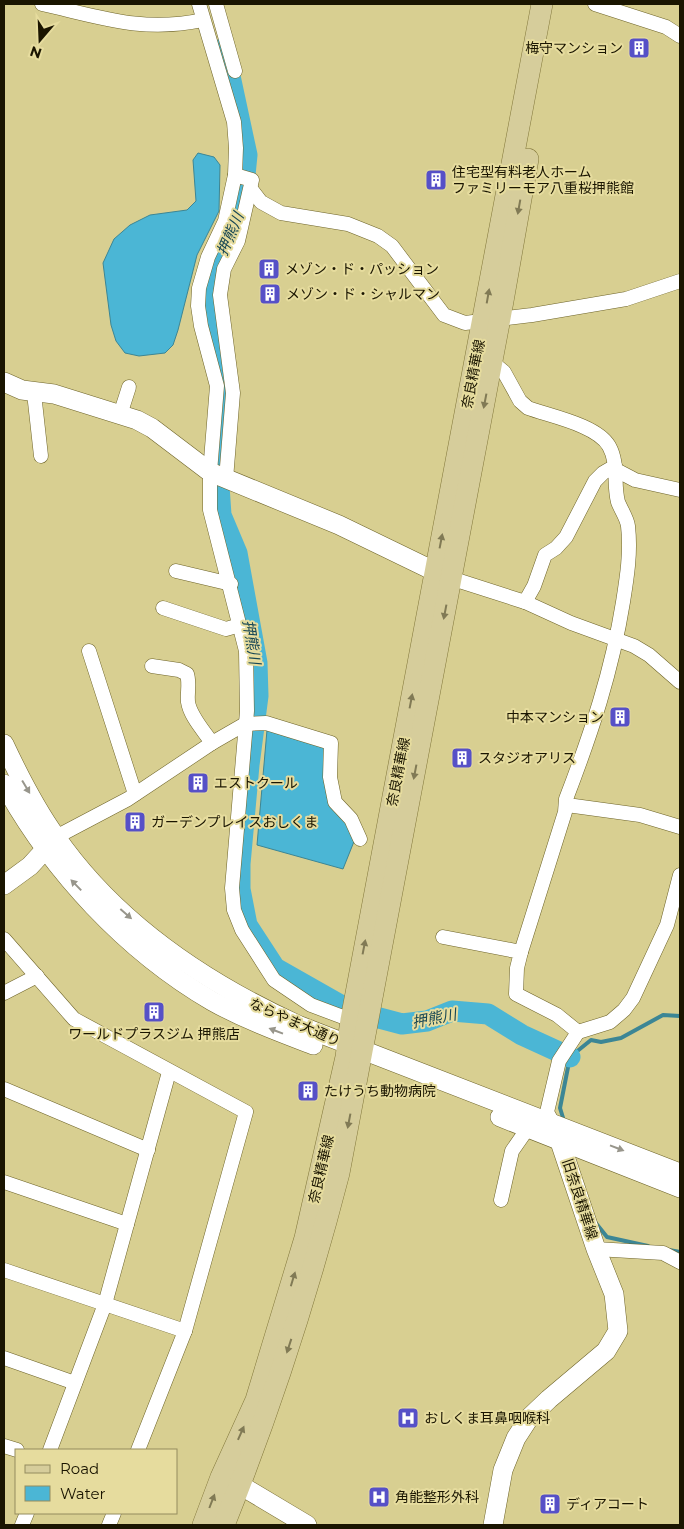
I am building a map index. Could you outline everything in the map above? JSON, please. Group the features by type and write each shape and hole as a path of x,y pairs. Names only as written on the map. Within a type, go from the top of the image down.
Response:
{"main road":[{"name":"奈良精華線","path":"443,575 492,362 492,319 542,4"},
{"name":"奈良精華線","path":"203,1525 231,1481 268,1409 321,1243 339,1173 359,1011 492,319 556,4"},
{"name":"奈良精華線","path":"224,1525 231,1481"}],"street":[{"path":"42,4 127,24 181,24 202,20"},
{"path":"199,4 202,20 234,122 245,181 238,241 224,269 220,295 233,392 210,510 231,584 246,651 248,685 242,788 232,888 234,910 242,930 274,980 311,1005 359,1011"},
{"path":"216,4 216,12 235,71"},
{"path":"595,4 666,27 680,36"},
{"path":"245,181 261,202 281,213 348,224 378,236 392,246 444,315 465,323 532,315 626,299 680,281"},
{"path":"218,475 216,386 200,326 199,288 208,257 245,181"},
{"path":"492,362 504,372 520,401 528,408 596,432 609,446 616,468 615,477 618,502 628,524 630,548 617,639 595,723 566,799 566,805 516,968 516,994 557,1015 578,1032 610,1022 624,1010 633,998 667,925 680,875"},
{"path":"4,382 34,393 54,394 120,415 152,428 218,475 339,525 443,575 525,602 571,623 617,639 649,655 680,682"},
{"path":"120,415 129,387"},
{"path":"34,393 41,456"},
{"path":"616,468 635,480 680,490"},
{"path":"525,602 534,586 545,555 556,548 566,537 595,481 603,473 616,468"},
{"path":"176,571 231,584"},
{"path":"163,608 226,629 240,625"},
{"path":"88,651 135,794"},
{"path":"152,666 179,670 187,674 190,706 212,743"},
{"path":"4,885 30,866 51,844 135,794 212,743 245,724 266,723 331,743 330,778 335,802 351,819 360,839"},
{"name":"ならやま大通り","path":"4,744 68,877 111,922 188,985 212,1000 266,1027 354,1054 556,1131 680,1173"},
{"name":"ならやま大通り","path":"4,784 51,844"},
{"path":"566,805 631,814 680,827"},
{"path":"443,938 521,952"},
{"path":"4,939 74,1019 246,1112 185,1332 138,1449"},
{"path":"4,993 37,976"},
{"name":"旧奈良精華線","path":"493,1525 503,1470 516,1438 529,1418 606,1351 618,1331 614,1294 596,1249 556,1131 547,1112 559,1060 578,1032"},
{"name":"ならやま大通り","path":"354,1054 528,1128 556,1131 680,1188"},
{"path":"50,1449 105,1304 169,1072"},
{"path":"4,1089 148,1150"},
{"path":"501,1200 512,1151 528,1128"},
{"path":"4,1182 127,1224"},
{"path":"596,1249 663,1253 680,1262"},
{"path":"4,1270 185,1332"},
{"path":"4,1358 75,1383"},
{"path":"231,1481 306,1525"}],"water":[{"path":"198,153 214,157 220,165 219,211 197,255 173,345 165,353 139,356 125,353 116,341 111,325 103,263 114,239 130,225 150,215 187,210 196,201 193,160"},
{"path":"267,730 325,747 347,822 355,839 343,869 257,845"}],"waterway":[{"name":"押熊川","path":"224,48 247,155 242,205 232,235 215,266 206,303 228,392 226,423 218,471 221,515 237,553 257,663 258,696 249,765 240,864 240,889 247,925 275,968 349,1010 402,1024 427,1021 452,1011 488,1014 522,1035 570,1057"},
{"path":"564,1121 560,1108 570,1057 591,1040 601,1042 621,1038 663,1015 680,1016"},
{"path":"595,1222 607,1237 648,1246"},
{"path":"669,1250 680,1252"}],"place":[{"name":"梅守マンション","path":"639,48"},
{"name":"住宅型有料老人ホーム ファミリーモア八重桜押熊館","path":"436,180"},
{"name":"メゾン・ド・パッション","path":"269,269"},
{"name":"メゾン・ド・シャルマン","path":"270,294"},
{"name":"中本マンション","path":"620,717"},
{"name":"スタジオアリス","path":"462,758"},
{"name":"エストクール","path":"198,783"},
{"name":"ガーデンプレイスおしくま","path":"135,822"},
{"name":"ワールドプラスジム 押熊店","path":"154,1012"},
{"name":"たけうち動物病院","path":"308,1091"},
{"name":"おしくま耳鼻咽喉科","path":"408,1418"},
{"name":"角能整形外科","path":"379,1497"},
{"name":"ディアコート","path":"550,1504"}]}
